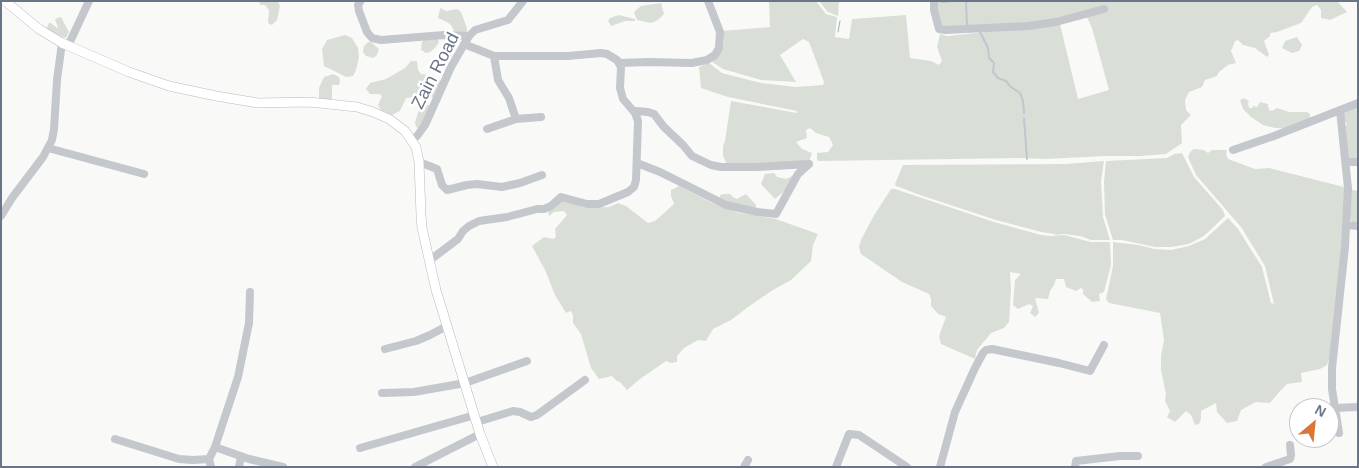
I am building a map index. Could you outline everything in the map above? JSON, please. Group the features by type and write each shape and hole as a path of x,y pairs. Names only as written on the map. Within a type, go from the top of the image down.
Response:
{"main road":[{"path":"5,1 34,25 65,44 129,72 178,89 258,104 309,102 357,107 389,119 406,131 416,147 419,162 421,215 447,326 480,434 493,467"}],"street":[{"path":"1,216 48,148 54,129 58,80 65,44 89,1"},
{"name":"Zain Road","path":"412,140 425,125 451,67 469,36 475,30 508,20 523,1"},
{"path":"464,44 494,56 558,56 601,53 620,63 692,63 707,60 715,55 719,48 720,32 708,1"},
{"path":"934,1 934,10 939,29 945,30 1028,26 1056,22 1104,10"},
{"path":"360,2 358,5 359,11 367,32 372,38 381,40 444,35 469,36"},
{"path":"494,56 498,80 509,98 516,119"},
{"path":"430,260 458,240 463,231 469,226 478,222 551,206 561,197 587,204 599,204 628,192 634,187 637,163 638,121 635,113 625,102 620,88 620,63"},
{"path":"1233,150 1282,133 1358,102"},
{"path":"1333,398 1332,368 1345,247 1348,188 1340,110"},
{"path":"635,113 636,111 654,114 692,156 711,165 721,167 757,167 809,164 798,174 776,214 743,210 726,205 660,172 637,163"},
{"path":"487,129 516,119 540,117"},
{"path":"48,148 144,174"},
{"path":"419,162 437,169 442,185 447,190 477,184 502,187 542,175"},
{"path":"1346,162 1358,162"},
{"path":"1346,225 1358,226"},
{"path":"115,439 179,459 210,463 238,377 249,323 250,292"},
{"path":"385,349 423,338 447,326"},
{"path":"940,467 955,412 975,368 986,350 992,349 1090,371 1104,345"},
{"path":"382,393 423,390 465,383 527,361"},
{"path":"360,448 476,418 513,411 531,417 537,415 585,380"},
{"path":"1339,408 1358,406"},
{"path":"1339,428 1340,433"},
{"path":"415,467 480,434"},
{"path":"836,467 849,434 859,435 907,467"},
{"path":"215,447 241,457 283,467"},
{"path":"1266,467 1290,459 1290,448"},
{"path":"1075,467 1076,461 1138,456"},
{"path":"239,467 241,457"}],"shaded area":[{"path":"259,1 278,1 280,6 277,20 272,25 268,23 269,10 265,5 260,5"},
{"path":"769,1 816,1 826,14 837,17 835,37 849,39 852,19 906,15 910,58 931,61 939,65 942,61 937,47 940,34 947,36 1060,24 1078,99 1109,90 1092,28 1085,13 1034,23 945,29 940,26 937,1 1337,1 1347,12 1330,20 1321,18 1321,10 1317,5 1312,7 1301,23 1270,33 1270,36 1264,41 1269,55 1267,57 1255,48 1243,45 1238,40 1235,41 1231,51 1236,63 1228,65 1217,76 1205,80 1202,87 1189,92 1185,100 1186,110 1191,115 1181,125 1182,143 1166,154 1045,159 818,161 817,153 828,152 833,145 829,137 816,133 810,128 806,130 807,138 796,142 802,149 812,153 809,162 726,163 723,155 723,146 731,101 797,113 797,111 728,97 701,88 699,67 709,63 722,73 761,83 796,87 823,85 824,82 809,42 803,39 780,55 796,82 761,80 723,69 712,62 718,57 724,43 722,31 770,27"},
{"path":"819,1 839,1 838,16 828,12"},
{"path":"661,3 664,14 658,20 651,23 637,20 634,12 641,6"},
{"path":"441,8 446,11 457,9 461,12 467,28 467,34 461,35 454,31 447,22 438,18"},
{"path":"619,15 635,19 635,21 625,21 611,26 608,21 610,18"},
{"path":"61,17 69,32 66,38 47,29 49,23 57,28 55,20"},
{"path":"345,35 352,38 358,48 359,57 353,76 346,77 324,66 322,49 327,40"},
{"path":"1297,37 1302,45 1299,51 1292,53 1282,48 1285,41"},
{"path":"426,38 438,39 439,42 435,48 426,53 421,50 422,42"},
{"path":"371,42 379,49 377,55 373,58 366,56 363,52 364,46"},
{"path":"411,61 417,61 418,70 421,74 443,82 436,98 433,98 428,93 419,97 406,98 400,111 390,116 383,114 378,105 382,96 370,94 366,89 370,83 386,79 405,68"},
{"path":"333,74 339,77 340,82 339,85 332,85 331,102 319,99 319,88 324,77"},
{"path":"1244,98 1249,101 1249,108 1252,108 1254,105 1257,107 1260,102 1268,104 1270,111 1277,108 1289,112 1307,112 1310,114 1310,118 1285,128 1263,125 1243,109 1240,100"},
{"path":"1358,98 1358,160 1346,159 1343,127 1347,125 1342,120 1344,112"},
{"path":"431,105 421,129 416,127 415,122 420,106"},
{"path":"1194,149 1204,150 1208,153 1212,150 1227,150 1228,159 1255,169 1269,168 1344,187 1344,224 1332,350 1327,365 1320,369 1301,373 1302,382 1287,384 1270,403 1256,402 1241,410 1237,421 1227,423 1217,412 1216,403 1201,411 1199,424 1195,425 1191,415 1186,411 1175,422 1167,417 1170,411 1165,401 1166,394 1161,370 1164,340 1160,313 1109,303 1106,299 1113,266 1113,242 1171,250 1189,246 1205,239 1228,218 1238,229 1262,267 1271,303 1274,304 1265,266 1241,227 1196,175 1188,157"},
{"path":"1182,153 1194,177 1223,210 1225,216 1204,236 1189,244 1155,247 1113,240 1105,215 1104,182 1106,161 1167,158 1174,154"},
{"path":"1104,161 1101,181 1103,217 1110,240 1091,240 1080,236 1055,235 1041,232 996,220 920,195 895,184 903,165 1066,164"},
{"path":"774,173 777,177 786,179 795,176 786,190 775,199 761,184 765,174"},
{"path":"679,186 712,203 739,213 776,219 818,234 813,245 811,261 791,280 773,290 731,320 713,329 706,341 698,340 684,348 677,356 677,362 671,363 666,361 627,390 612,376 599,379 591,368 581,334 573,323 573,315 571,311 566,313 555,295 545,270 532,246 544,237 553,239 556,237 555,229 567,215 564,211 554,212 549,216 548,211 561,201 569,201 582,207 591,208 609,207 618,203 626,206 648,223 655,221 674,204 671,190"},
{"path":"891,189 1041,235 1064,235 1091,242 1110,242 1111,265 1104,292 1099,294 1100,301 1092,302 1083,294 1083,289 1081,288 1076,291 1066,287 1064,279 1056,279 1048,299 1035,298 1039,313 1035,317 1030,313 1033,306 1029,304 1018,309 1013,305 1015,280 1021,274 1010,272 1009,322 1004,328 991,333 977,350 975,359 941,344 939,336 946,317 938,314 931,306 929,294 902,282 861,254 859,247 861,240"},
{"path":"1348,189 1358,191 1358,223 1352,222 1349,216"},
{"path":"730,194 737,199 746,194 756,205 756,209 733,205 720,199 720,195"}],"waterway":[{"path":"942,2 952,1"},
{"path":"966,1 967,25"},
{"path":"966,1 972,1"},
{"path":"980,32 988,48 989,58 994,63 993,72 998,78 1006,81 1020,93 1024,113"},
{"path":"1024,118 1027,159"}],"tram line":[{"path":"838,32 840,21"}]}
